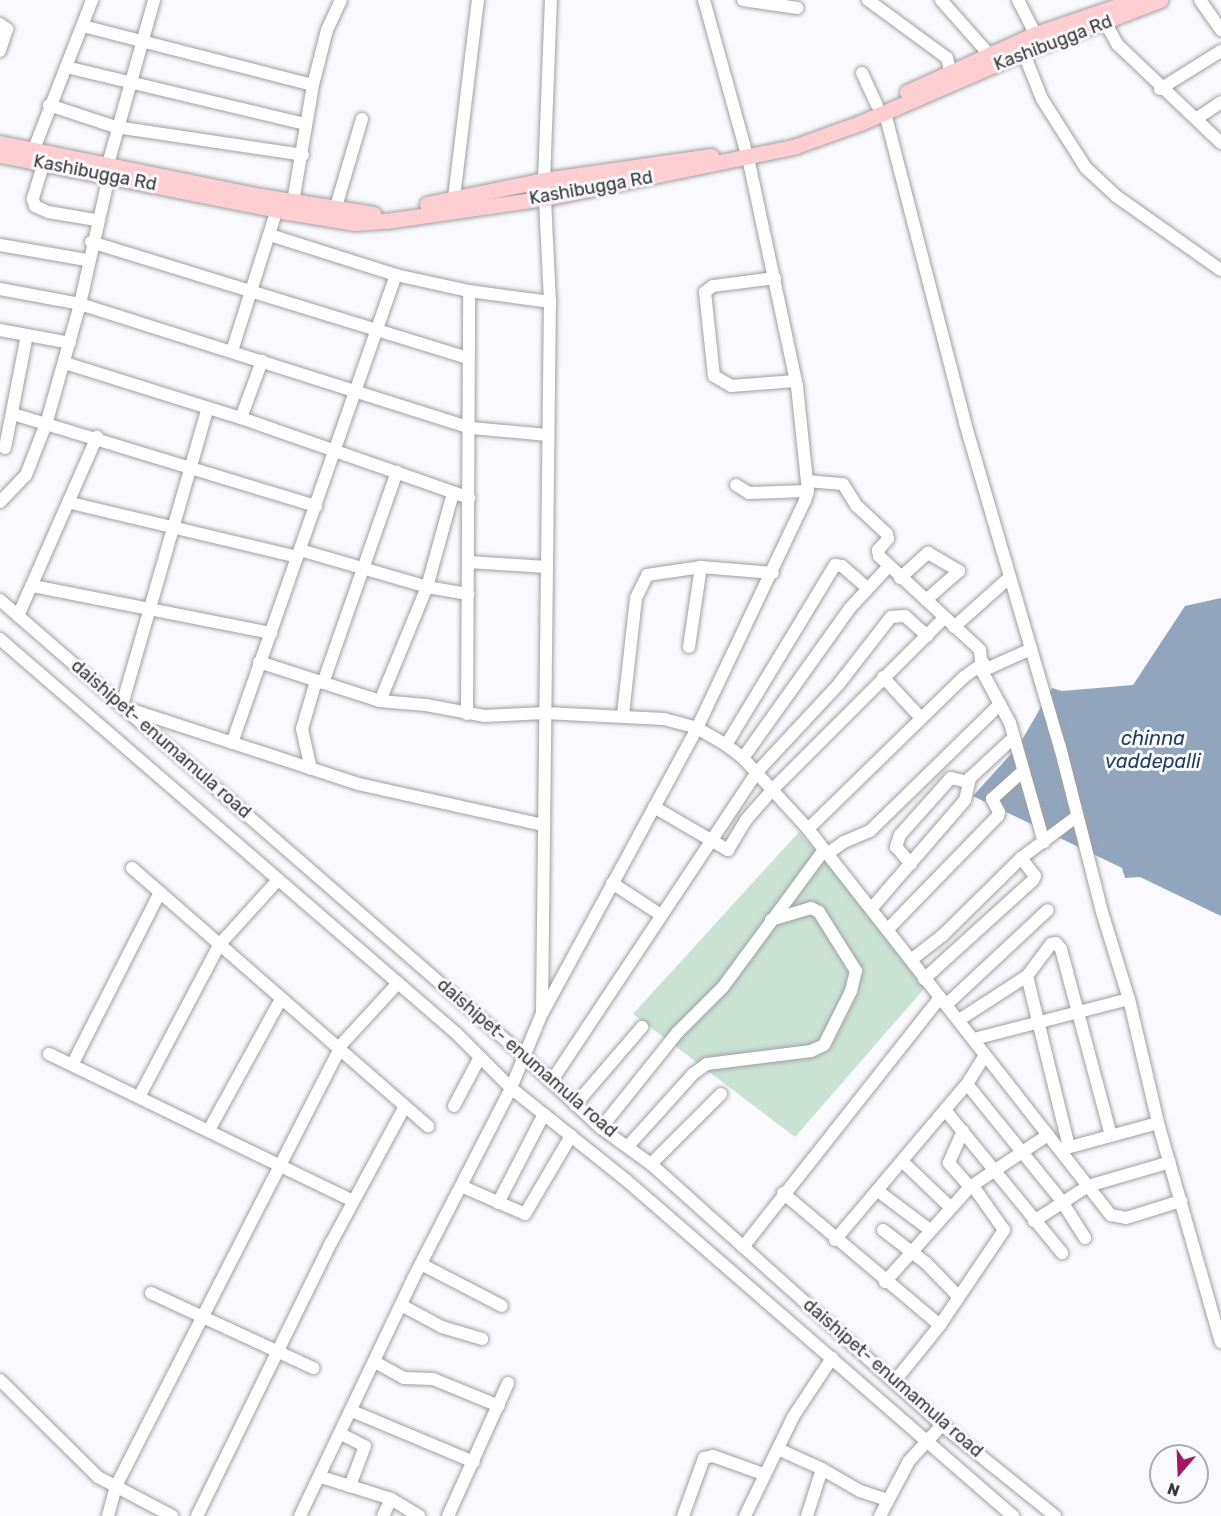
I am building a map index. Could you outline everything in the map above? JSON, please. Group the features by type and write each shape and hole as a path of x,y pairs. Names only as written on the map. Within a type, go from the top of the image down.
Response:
{"main road":[{"name":"Kashibugga Rd","path":"1021,47 1035,34 1102,18 1135,0"},
{"name":"Kashibugga Rd","path":"0,143 34,149 108,170 277,209 355,223 453,205 544,180 796,146 1021,47 1160,0"},
{"name":"Kashibugga Rd","path":"0,155 108,170 335,210 374,214 546,198 746,153"}],"street":[{"path":"34,149 49,105 92,0"},
{"path":"0,502 26,475 47,422 80,304 87,260 116,127 154,0"},
{"path":"293,202 303,155 305,124 313,85 327,30 341,0"},
{"path":"453,205 478,0"},
{"path":"543,1013 543,825 550,302 544,180 551,0"},
{"path":"300,1516 321,1477 421,1264 511,1088 543,1013 697,728 773,573 807,486 796,381 775,278 746,153 704,0"},
{"path":"743,0 797,8"},
{"path":"868,0 947,58 952,77"},
{"path":"941,0 995,60"},
{"path":"1018,0 1035,34"},
{"path":"1200,0 1221,30"},
{"path":"1102,18 1118,45 1160,88 1221,143"},
{"path":"0,24 7,29 0,51"},
{"path":"83,26 140,43 313,85"},
{"path":"1021,47 1056,125 1086,168 1116,195 1221,270"},
{"path":"1160,88 1221,51"},
{"path":"66,67 128,84 305,124"},
{"path":"862,73 881,109 965,423 1129,999 1158,1123 1221,1342"},
{"path":"1196,119 1221,102"},
{"path":"49,105 116,127 303,155"},
{"path":"335,210 362,119"},
{"path":"44,162 33,199 35,206 48,212 96,220"},
{"path":"232,351 277,209"},
{"path":"270,235 396,275 469,291 550,302"},
{"path":"91,242 376,332 469,358"},
{"path":"0,245 87,260"},
{"path":"232,743 336,452 354,392 396,275"},
{"path":"775,278 713,286 705,292 714,376 732,386 796,381"},
{"path":"0,289 80,304 471,428 548,435"},
{"path":"467,714 471,428 469,291"},
{"path":"0,330 70,343"},
{"path":"5,448 27,335"},
{"path":"241,418 262,361"},
{"path":"65,363 241,418 469,498"},
{"path":"208,408 124,707 311,769 449,806 543,825"},
{"path":"13,414 97,437 316,506"},
{"path":"18,616 71,503 97,437"},
{"path":"311,769 302,729 397,472"},
{"path":"736,485 749,493 843,484 856,505 886,534 888,539 878,554 900,578 980,650 983,667 1013,738 1044,842"},
{"path":"380,701 427,587 453,493"},
{"path":"71,503 172,530 299,554 362,568 427,587 468,594"},
{"path":"900,578 928,554 959,571 926,600"},
{"path":"468,562 547,567"},
{"path":"726,745 836,566 842,566 866,587"},
{"path":"743,758 866,587 889,566"},
{"path":"623,714 636,598 642,581 655,572 701,567 773,573"},
{"path":"690,646 701,567"},
{"path":"954,627 1010,577"},
{"path":"33,586 149,612 271,633"},
{"name":"daishipet- enumamula road","path":"0,600 525,1057 601,1128 629,1145 651,1164 942,1425 1054,1516"},
{"path":"551,1082 756,773 838,685 891,617 905,616 927,636"},
{"path":"654,807 710,843 728,850 746,820 772,790 944,618"},
{"path":"0,639 398,983 511,1088 572,1136 1013,1516"},
{"path":"808,829 921,718 983,667 1031,649"},
{"path":"260,662 380,701 426,705 467,714 499,717 545,713 623,714 681,722 697,728 726,745 743,758 808,829 924,979 974,1039 984,1057 1048,1135 1065,1148"},
{"path":"883,677 921,718"},
{"path":"601,1128 677,1033 723,987 771,920 826,852 870,831 954,745 1000,704"},
{"path":"871,909 965,800 968,782 1013,738"},
{"path":"887,930 998,816 993,797 1023,771"},
{"path":"911,864 896,847 900,835 951,778 968,782"},
{"path":"911,960 957,921 1021,858 1076,817"},
{"path":"924,979 1033,880 1034,874 1021,858"},
{"path":"132,868 404,1108 428,1126"},
{"path":"139,1097 219,945 278,880"},
{"path":"612,883 661,915"},
{"path":"72,1065 160,892"},
{"path":"629,1145 693,1074 707,1064 811,1051 824,1045 851,991 856,971 819,912 811,908 771,920"},
{"path":"742,1246 783,1193 943,1001 1048,910"},
{"path":"959,1020 1027,976 1051,944 1059,945 1111,1134"},
{"path":"1027,976 1065,1148 1088,1186 1117,1218 1181,1201"},
{"path":"108,1516 116,1486 339,1050 398,983"},
{"path":"209,1130 281,999"},
{"path":"974,1039 1129,999"},
{"path":"575,1105 642,1027"},
{"path":"49,1054 281,1164 353,1201"},
{"path":"454,1106 480,1057"},
{"path":"836,1240 967,1084 984,1057"},
{"path":"967,1084 1062,1200 1085,1238"},
{"path":"651,1164 721,1094"},
{"path":"197,1516 353,1201 404,1108"},
{"path":"945,1110 997,1170 1034,1221 1062,1253"},
{"path":"498,1203 544,1114"},
{"path":"1065,1148 1158,1123"},
{"path":"895,1382 940,1325 1004,1230 971,1186 949,1163 963,1131"},
{"path":"885,1282 971,1186 1048,1135"},
{"path":"461,1186 526,1213 572,1136"},
{"path":"903,1162 951,1208"},
{"path":"1034,1221 1062,1200 1088,1186 1170,1162"},
{"path":"878,1191 930,1230"},
{"path":"783,1193 885,1282 940,1325"},
{"path":"883,1230 911,1252 958,1297"},
{"path":"421,1264 502,1306"},
{"path":"151,1293 313,1368"},
{"path":"401,1305 442,1327 482,1339"},
{"path":"745,1516 763,1474 793,1417 832,1358"},
{"path":"375,1362 404,1378 434,1379 499,1406"},
{"path":"0,1380 81,1463 116,1486 172,1516"},
{"path":"448,1516 508,1383"},
{"path":"352,1411 474,1462"},
{"path":"880,1516 925,1440 942,1425"},
{"path":"341,1434 365,1446 350,1486"},
{"path":"778,1449 822,1469 860,1491 888,1500"},
{"path":"683,1516 704,1458 713,1456 763,1474"},
{"path":"807,1516 822,1469"},
{"path":"321,1477 391,1499 420,1516"},
{"path":"383,1516 391,1499"}],"green space":[{"path":"799,832 930,982 795,1137 633,1014"}],"water":[{"name":"chinna vaddepalli","path":"1221,598 1221,916 1140,877 1125,878 1122,868 973,796 1019,745 1052,688 1062,691 1133,685 1185,606"}]}
